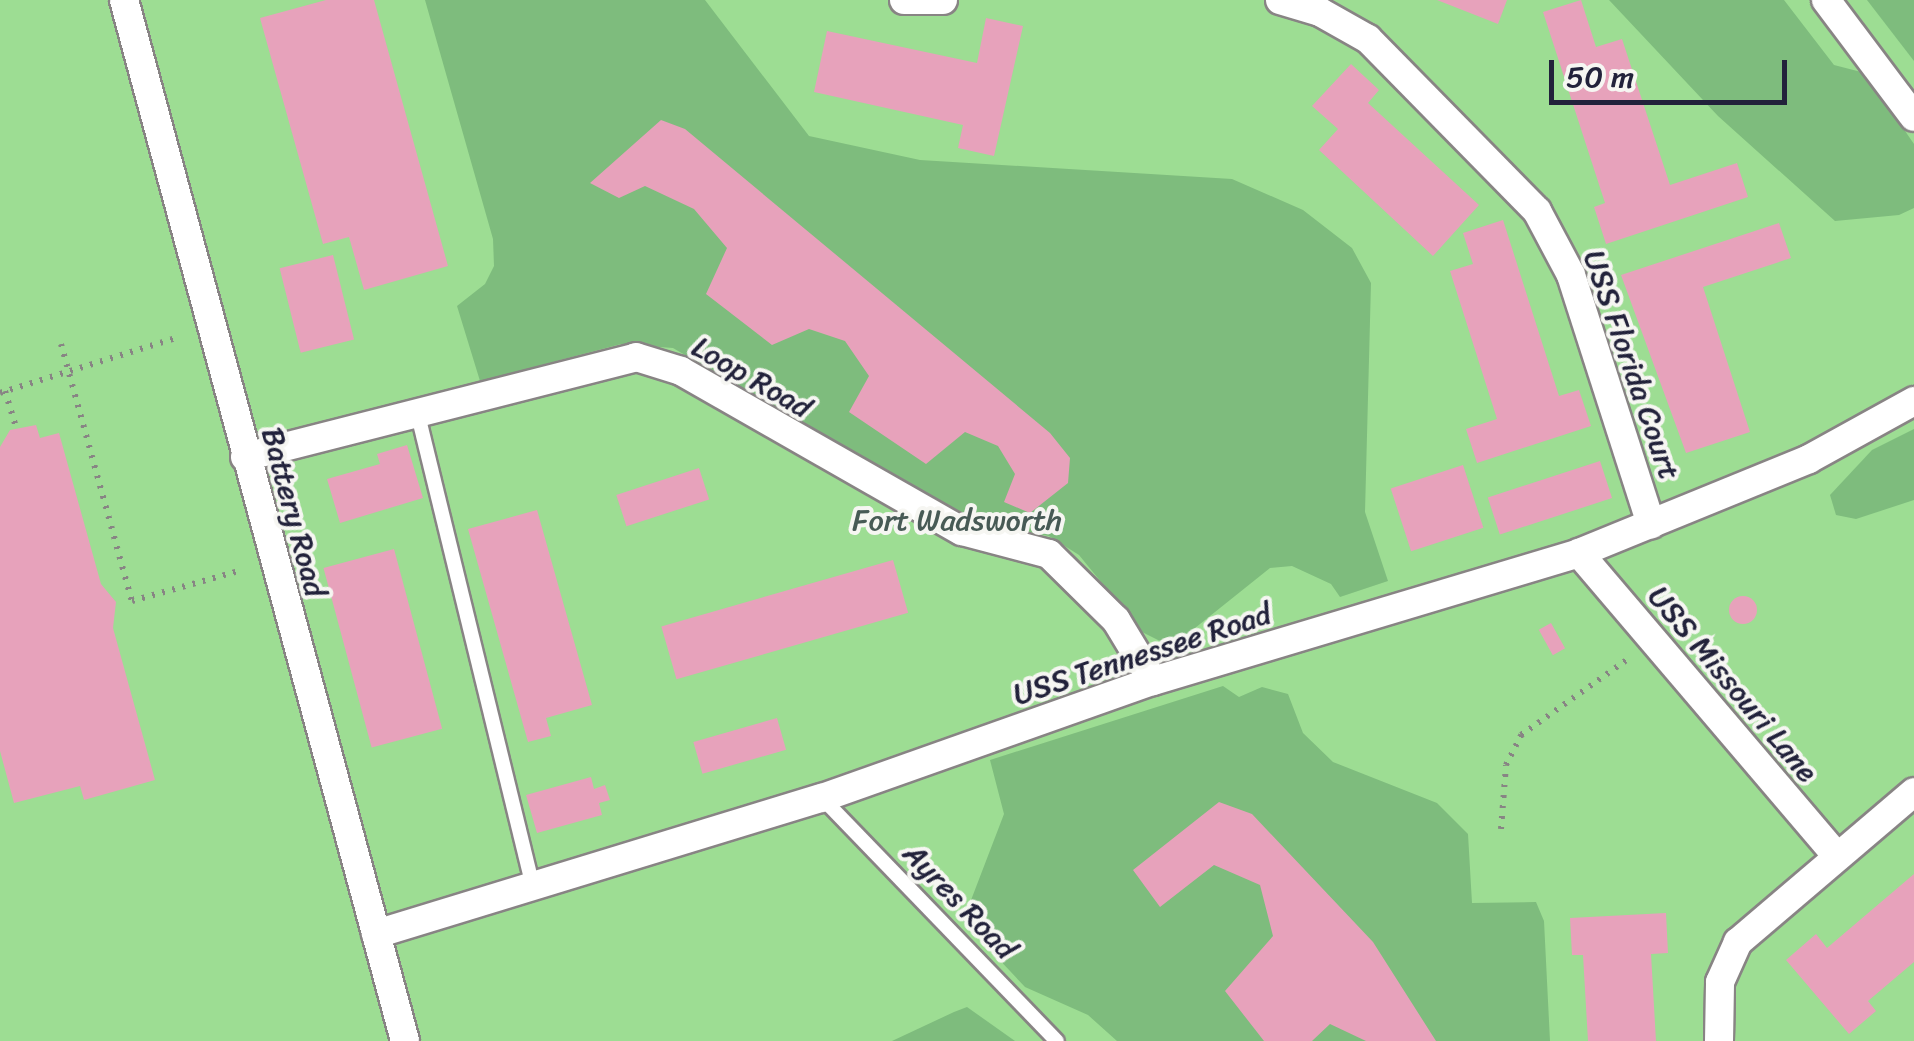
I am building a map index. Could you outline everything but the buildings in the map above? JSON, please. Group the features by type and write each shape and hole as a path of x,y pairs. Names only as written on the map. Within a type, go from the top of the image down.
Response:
{"street":[{"name":"Battery Road","path":"124,0 244,457 405,1041"},
{"path":"904,0 942,0"},
{"name":"USS Florida Court","path":"1280,0 1334,18 1368,40 1538,211 1571,274 1652,524"},
{"path":"1826,0 1914,117"},
{"name":"Loop Road","path":"244,457 606,360 636,357 681,371 962,531 1049,554 1116,620 1153,681"},
{"name":"USS Tennessee Road","path":"376,934 822,798 1153,681 1579,553 1809,459 1914,401"},
{"name":"USS Missouri Lane","path":"1579,553 1837,856"},
{"path":"1719,1041 1720,982 1738,942 1914,792"}],"lane":[{"path":"418,411 533,886"},
{"name":"Ayres Road","path":"822,798 1057,1041"}],"path":[{"path":"16,428 3,392 179,337"},
{"path":"61,344 132,601 242,570"},
{"path":"1501,830 1506,765 1522,735 1628,660"}],"green space":[{"name":"Fort Wadsworth","path":"0,0 1914,0 1914,1041 0,1041"},
{"path":"425,0 705,0 809,136 920,160 1232,179 1303,210 1352,248 1371,283 1365,512 1388,581 1340,597 1331,584 1292,566 1270,568 1175,644 1164,643 1142,632 1079,555 1049,536 965,518 673,348 621,344 480,381 457,306 485,284 494,266 493,239"},
{"path":"1609,0 1784,0 1834,65 1865,73 1914,144 1914,208 1899,215 1835,221 1718,116"},
{"path":"1867,0 1914,0 1914,61"},
{"path":"1914,429 1914,500 1856,519 1836,515 1830,495 1872,450"},
{"path":"1223,686 1239,697 1262,687 1288,694 1303,733 1333,762 1437,803 1468,834 1472,903 1536,902 1544,921 1550,1041 1117,1041 1088,1015 1025,987 963,921 1004,814 990,760"},
{"path":"967,1007 1015,1041 892,1041 954,1012"}]}
